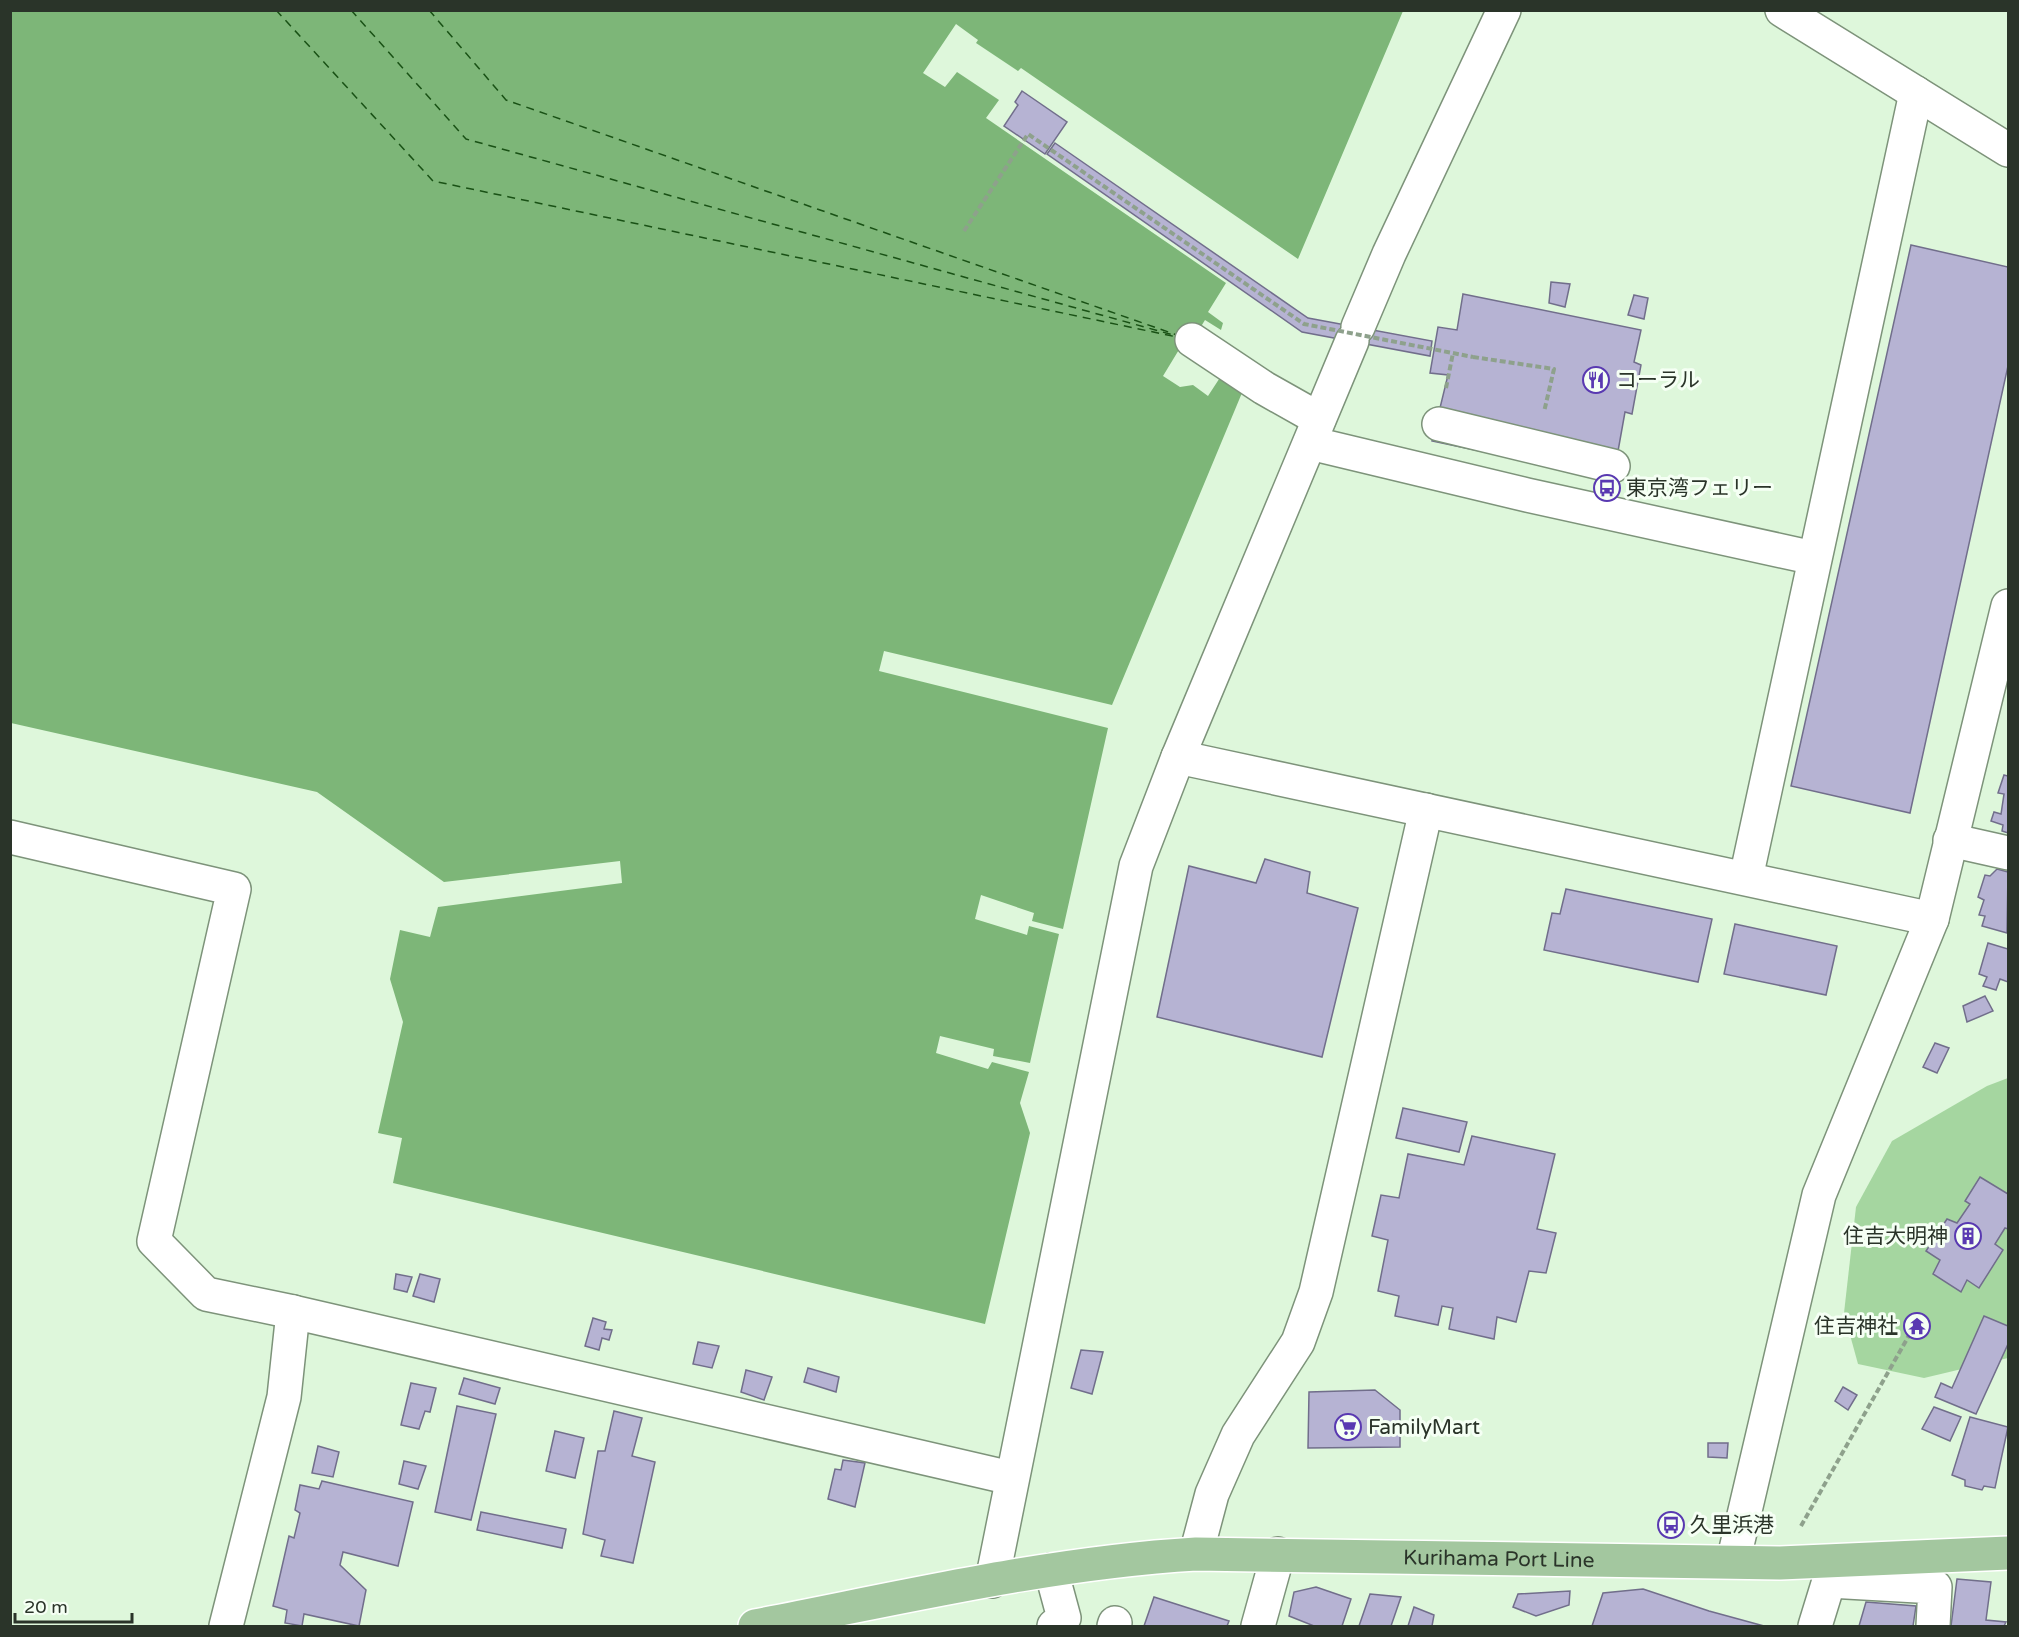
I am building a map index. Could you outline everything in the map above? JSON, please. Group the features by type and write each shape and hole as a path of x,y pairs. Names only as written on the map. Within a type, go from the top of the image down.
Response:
{"main road":[{"name":"Kurihama Port Line","path":"755,1626 1051,1570 1127,1558 1196,1554 1278,1554 1733,1562 1780,1563 1832,1571 2008,1553"}],"street":[{"path":"992,1581 1136,866 1178,757 1389,254 1504,10"},
{"path":"1782,10 2008,150"},
{"path":"1746,878 1916,93"},
{"path":"1192,340 1264,388 1315,431 1527,495 1814,558"},
{"path":"1439,424 1613,465"},
{"path":"1733,1562 1820,1195 1932,919 2008,606"},
{"path":"1178,757 1932,919"},
{"path":"1196,1554 1212,1494 1238,1435 1298,1342 1316,1292 1426,810"},
{"path":"10,837 234,889 154,1241 206,1294 293,1312 1011,1478"},
{"path":"1950,840 2008,853"},
{"path":"226,1626 284,1397 293,1312"},
{"path":"1258,1626 1278,1554"},
{"path":"1051,1570 1064,1618 1054,1626"},
{"path":"1815,1626 1832,1571 1935,1587 1933,1626"}],"path":[{"path":"964,231 1028,134 1304,324 1473,357 1554,369"},
{"path":"1780,1563 1917,1323"}],"shaded area":[{"path":"11,11 1403,11 1298,259 1021,68 1018,71 976,43 978,40 956,24 923,73 945,87 957,72 999,100 986,118 1226,283 1208,312 1223,323 1221,330 1205,320 1189,346 1180,348 1163,376 1180,387 1193,385 1208,396 1223,373 1244,388 1112,705 884,651 879,671 1108,728 1063,929 1032,921 1034,913 981,895 975,919 1027,935 1029,926 1059,934 1030,1063 993,1056 994,1049 940,1036 936,1053 988,1069 992,1062 1029,1072 1020,1103 1030,1133 985,1324 393,1183 402,1138 378,1133 403,1022 390,979 400,930 430,937 438,907 622,883 620,861 444,882 317,792 11,723"},
{"path":"2008,1078 2008,1358 1924,1378 1858,1364 1844,1313 1856,1207 1892,1141 1987,1086"}],"building":[{"path":"1022,91 1067,122 1045,154 1004,126 1018,105 1015,102"},
{"path":"1055,143 1308,318 1432,341 1430,356 1302,332 1047,154"},
{"path":"1911,245 2008,267 2008,366 1910,813 1791,786"},
{"path":"1551,282 1570,284 1565,307 1549,303"},
{"path":"1463,294 1641,330 1634,362 1641,365 1632,414 1625,412 1613,479 1432,441 1448,375 1430,373 1438,327 1457,330"},
{"path":"1634,295 1648,298 1644,319 1628,315"},
{"path":"2004,775 2008,776 2008,833 2002,831 2003,825 1991,821 1994,812 2001,814 2004,794 1998,793"},
{"path":"1265,859 1310,872 1307,893 1358,908 1322,1057 1157,1017 1189,866 1256,883"},
{"path":"1997,869 2008,872 2007,933 1982,926 1985,916 1979,915 1984,900 1978,897 1985,875 1990,876"},
{"path":"1566,889 1712,919 1698,982 1544,950 1552,913 1560,914"},
{"path":"1735,924 1837,946 1826,995 1724,974"},
{"path":"1988,943 2008,949 2008,982 2000,979 1996,990 1983,986 1987,977 1979,974"},
{"path":"1985,996 1993,1011 1967,1022 1963,1006"},
{"path":"1935,1043 1949,1048 1937,1073 1923,1067"},
{"path":"1403,1108 1467,1122 1459,1152 1396,1138"},
{"path":"1472,1136 1555,1154 1537,1229 1556,1233 1546,1273 1529,1271 1516,1322 1497,1317 1494,1339 1449,1329 1453,1308 1442,1306 1438,1325 1395,1316 1399,1296 1378,1291 1388,1240 1372,1236 1381,1195 1399,1198 1408,1154 1464,1165"},
{"name":"住吉大明神","path":"1980,1177 2008,1194 2008,1229 2005,1228 1995,1244 2003,1250 1979,1288 1967,1280 1961,1292 1933,1274 1940,1260 1926,1251 1947,1219 1957,1223 1970,1204 1965,1201"},
{"path":"396,1274 412,1277 407,1292 394,1289"},
{"path":"420,1274 440,1279 434,1302 413,1296"},
{"path":"1984,1316 2008,1326 2008,1344 1976,1414 1935,1397 1941,1383 1952,1388"},
{"path":"593,1318 606,1322 604,1329 612,1330 609,1340 602,1338 599,1350 585,1346"},
{"path":"698,1342 719,1346 712,1368 693,1364"},
{"path":"1081,1350 1103,1352 1092,1394 1071,1388"},
{"path":"808,1368 839,1377 836,1392 804,1382"},
{"path":"746,1370 772,1377 764,1400 741,1392"},
{"path":"464,1378 500,1388 495,1404 459,1394"},
{"path":"411,1383 436,1388 430,1412 425,1411 419,1429 401,1425"},
{"path":"1843,1387 1857,1395 1848,1410 1835,1401"},
{"path":"1375,1390 1400,1410 1400,1447 1308,1448 1309,1392"},
{"path":"457,1406 496,1414 471,1520 435,1512"},
{"path":"1934,1407 1961,1417 1950,1441 1922,1429"},
{"path":"614,1411 642,1418 632,1456 655,1462 633,1563 601,1556 605,1540 583,1534 598,1451 605,1451"},
{"path":"1970,1417 2008,1427 1995,1488 1984,1486 1982,1490 1965,1486 1965,1480 1952,1475"},
{"path":"555,1431 584,1438 575,1478 546,1471"},
{"path":"1708,1443 1728,1443 1727,1458 1708,1457"},
{"path":"318,1446 339,1452 333,1477 312,1473"},
{"path":"843,1460 865,1463 855,1507 828,1499 835,1469 841,1470"},
{"path":"404,1461 426,1466 418,1489 399,1484"},
{"path":"322,1481 413,1502 398,1566 343,1552 340,1565 366,1590 359,1626 304,1614 302,1626 285,1623 287,1610 273,1606 289,1536 294,1538 300,1513 295,1510 300,1485 319,1489"},
{"path":"481,1512 566,1529 562,1548 477,1530"},
{"path":"1957,1579 1991,1582 1986,1620 2006,1622 2004,1626 1951,1626"},
{"path":"1316,1587 1351,1599 1342,1626 1314,1626 1289,1616 1294,1592"},
{"path":"1643,1589 1764,1626 1592,1626 1603,1593"},
{"path":"1570,1591 1569,1605 1536,1616 1513,1607 1518,1594"},
{"path":"1370,1594 1401,1597 1391,1626 1359,1626"},
{"path":"1154,1597 1229,1621 1227,1626 1144,1626"},
{"path":"1866,1602 1916,1606 1913,1626 1859,1626"},
{"path":"1414,1607 1434,1615 1432,1626 1408,1626"}],"ferry route":[{"path":"276,10 433,181 1177,337"},
{"path":"351,10 466,139 1177,336"},
{"path":"429,10 506,100 1177,335"}],"place":[{"name":"コーラル","path":"1596,380"},
{"name":"東京湾フェリー","path":"1607,488"},
{"name":"住吉大明神","path":"1968,1236"},
{"name":"住吉神社","path":"1917,1326"},
{"name":"FamilyMart","path":"1348,1427"},
{"name":"久里浜港","path":"1671,1525"}]}
